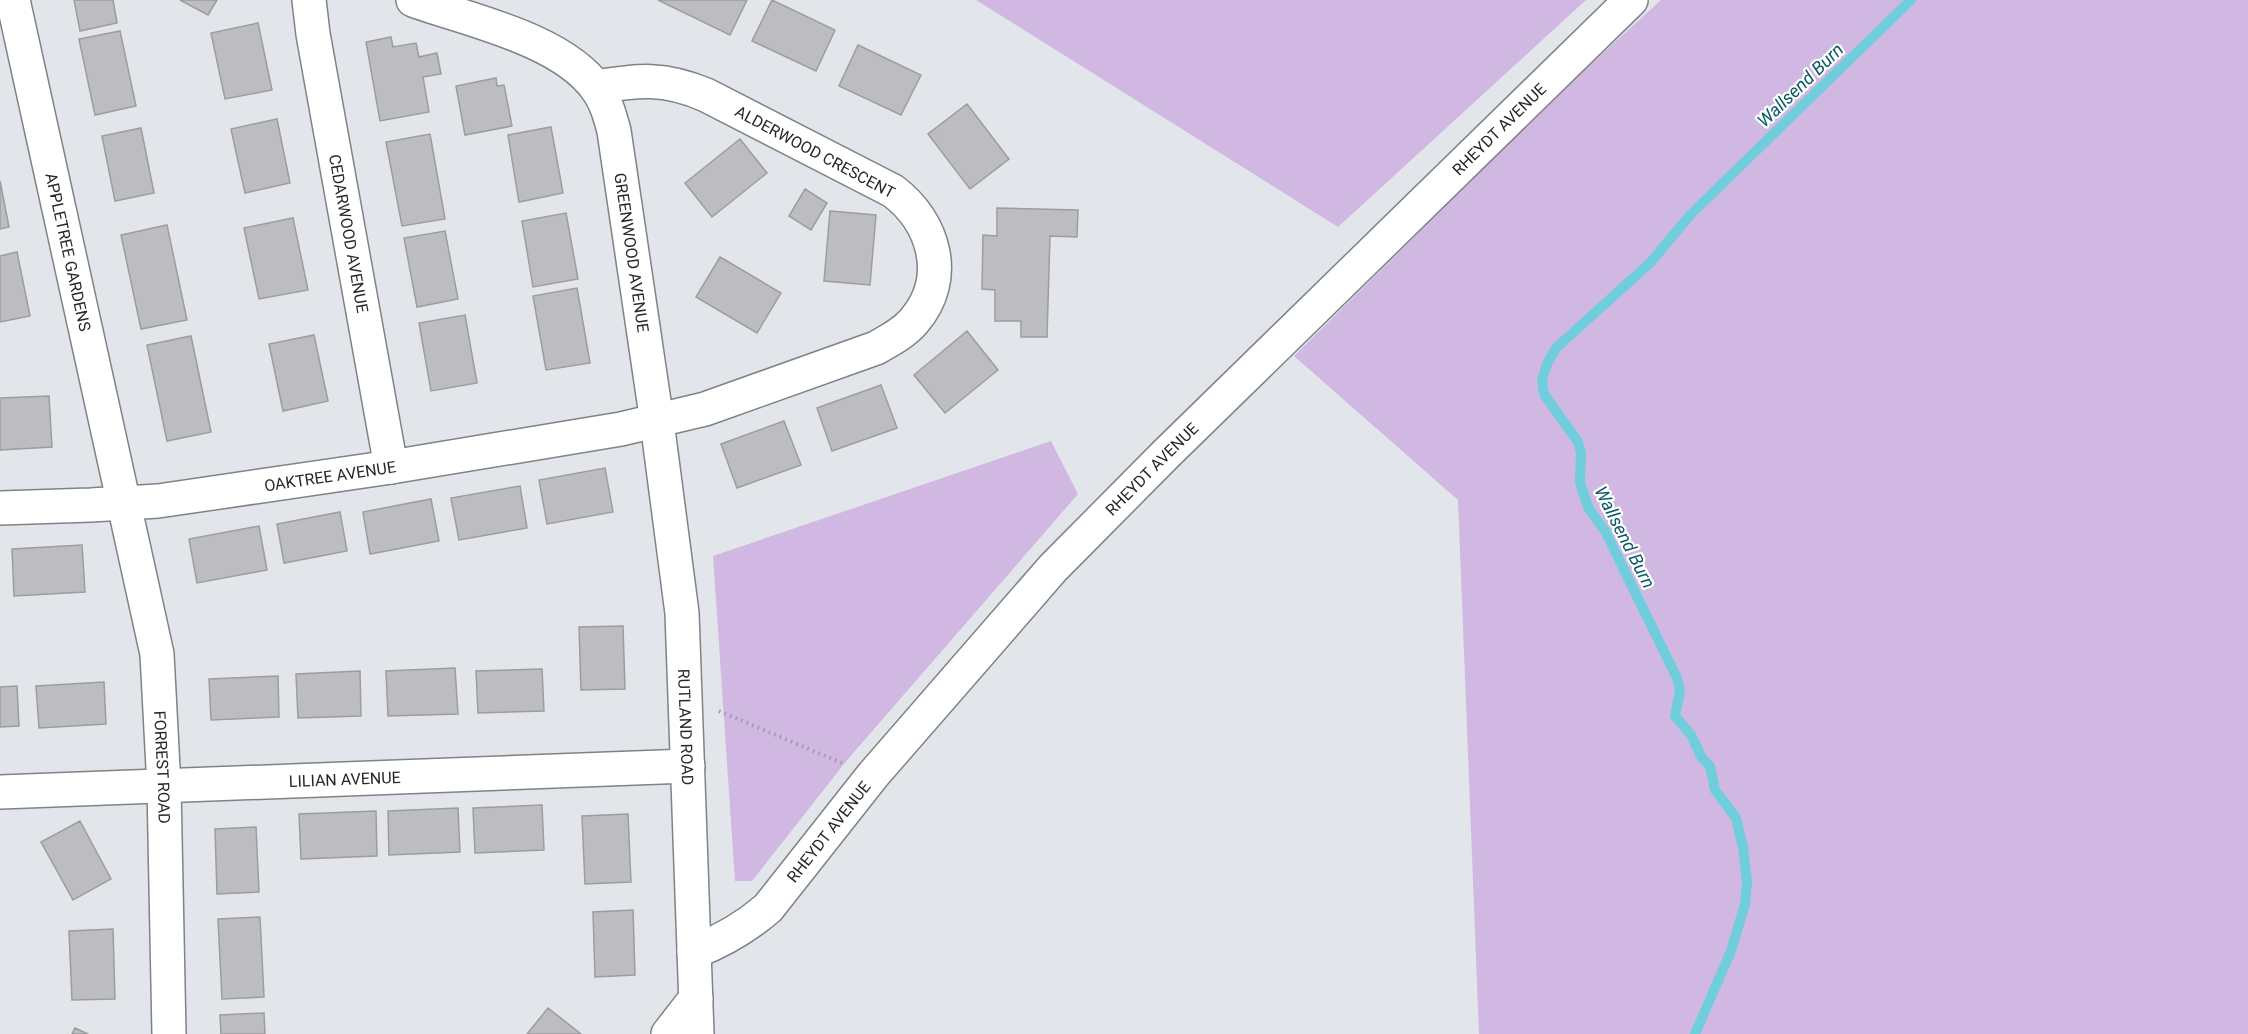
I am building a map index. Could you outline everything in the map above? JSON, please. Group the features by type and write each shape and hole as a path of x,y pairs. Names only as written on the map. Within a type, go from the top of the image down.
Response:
{"street":[{"name":"APPLETREE GARDENS","path":"13,0 124,504"},
{"name":"CEDARWOOD AVENUE","path":"309,0 313,34 391,467"},
{"path":"413,0 520,36 550,50 570,62 596,87"},
{"name":"RHEYDT AVENUE","path":"694,952 721,941 747,926 768,908 873,776 1053,568 1166,454 1631,0"},
{"name":"ALDERWOOD CRESCENT","path":"596,87 630,82 661,81 706,94 892,191 918,215 931,243 934,274 927,299 914,321 892,339 876,348 705,409 657,422"},
{"name":"GREENWOOD AVENUE","path":"596,87 603,99 614,131 657,422"},
{"name":"OAKTREE AVENUE","path":"0,508 158,501 391,467 657,422"},
{"name":"RUTLAND ROAD","path":"657,422 679,578 686,698 697,1034"},
{"name":"FORREST ROAD","path":"124,504 157,654 164,787 169,1034"},
{"name":"LILIAN AVENUE","path":"0,792 688,766"},
{"path":"668,1034 696,998"}],"path":[{"path":"686,698 873,776"}],"shaded area":[{"path":"976,0 1586,0 1338,227"},
{"path":"1661,0 2248,0 2248,1034 1479,1034 1458,500 1294,356 1567,86"},
{"path":"1051,441 1078,494 848,759 752,881 735,881 713,556"}],"building":[{"path":"74,0 113,0 117,23 80,31"},
{"path":"180,0 217,0 208,15"},
{"path":"658,0 747,0 730,35"},
{"path":"772,0 835,30 816,71 752,41"},
{"path":"258,23 272,90 225,99 211,33"},
{"path":"120,31 136,106 95,115 79,39"},
{"path":"391,37 393,47 416,43 419,57 437,53 441,74 423,77 429,112 380,121 366,42"},
{"path":"858,45 921,75 901,115 839,86"},
{"path":"496,78 497,86 504,85 512,126 465,135 456,86"},
{"path":"967,104 1009,159 970,189 928,134"},
{"path":"277,119 290,183 245,193 231,129"},
{"path":"551,127 563,193 519,202 508,135"},
{"path":"141,128 154,193 115,201 102,136"},
{"path":"430,134 445,219 402,226 386,142"},
{"path":"740,139 767,173 712,217 685,183"},
{"path":"0,181 9,227 0,229"},
{"path":"805,189 827,203 811,230 789,216"},
{"path":"997,208 1078,210 1077,237 1050,236 1047,337 1021,337 1021,321 995,321 995,290 982,289 983,235 997,236"},
{"path":"830,211 876,215 870,285 824,281"},
{"path":"566,213 578,279 533,287 522,221"},
{"path":"293,218 308,290 259,299 244,228"},
{"path":"167,225 187,320 141,329 121,235"},
{"path":"445,231 458,299 417,307 404,238"},
{"path":"17,252 30,316 0,322 0,256"},
{"path":"720,257 781,293 757,333 696,297"},
{"path":"577,288 590,363 546,370 533,296"},
{"path":"465,315 477,383 431,391 419,323"},
{"path":"967,331 998,370 945,413 914,375"},
{"path":"314,335 328,401 283,411 269,344"},
{"path":"191,336 211,432 167,441 147,345"},
{"path":"881,385 897,428 832,451 817,408"},
{"path":"49,396 52,447 0,450 0,398"},
{"path":"784,421 801,465 737,488 721,444"},
{"path":"605,468 613,512 547,524 539,480"},
{"path":"520,486 527,528 459,540 451,498"},
{"path":"431,499 439,541 370,554 363,512"},
{"path":"340,512 347,551 284,563 277,524"},
{"path":"259,526 267,570 197,583 189,539"},
{"path":"82,545 85,592 14,596 12,549"},
{"path":"623,626 625,689 581,690 579,627"},
{"path":"455,668 458,714 388,716 386,671"},
{"path":"542,669 544,711 478,713 476,671"},
{"path":"360,671 361,716 298,718 296,674"},
{"path":"278,676 279,717 211,720 209,679"},
{"path":"104,682 106,724 39,728 36,686"},
{"path":"17,686 19,726 0,727 0,687"},
{"path":"542,805 544,850 475,853 473,808"},
{"path":"458,808 460,852 389,855 388,811"},
{"path":"376,811 377,856 301,859 299,814"},
{"path":"628,814 631,882 585,884 582,816"},
{"path":"80,821 111,879 73,900 41,842"},
{"path":"256,827 259,892 217,894 215,829"},
{"path":"633,910 635,975 595,977 593,912"},
{"path":"260,917 264,997 222,999 218,919"},
{"path":"113,929 115,999 72,1000 69,931"},
{"path":"548,1008 581,1034 527,1034"},
{"path":"264,1013 265,1034 221,1034 220,1015"},
{"path":"75,1028 88,1034 72,1034"}],"waterway":[{"name":"Wallsend Burn","path":"1695,1034 1731,951 1745,904 1747,882 1743,847 1736,818 1715,790 1710,766 1702,758 1691,735 1675,716 1680,691 1677,678 1605,531 1589,509 1580,483 1581,453 1578,442 1544,394 1542,380 1547,364 1556,348 1650,263 1691,214 1911,0"}]}
